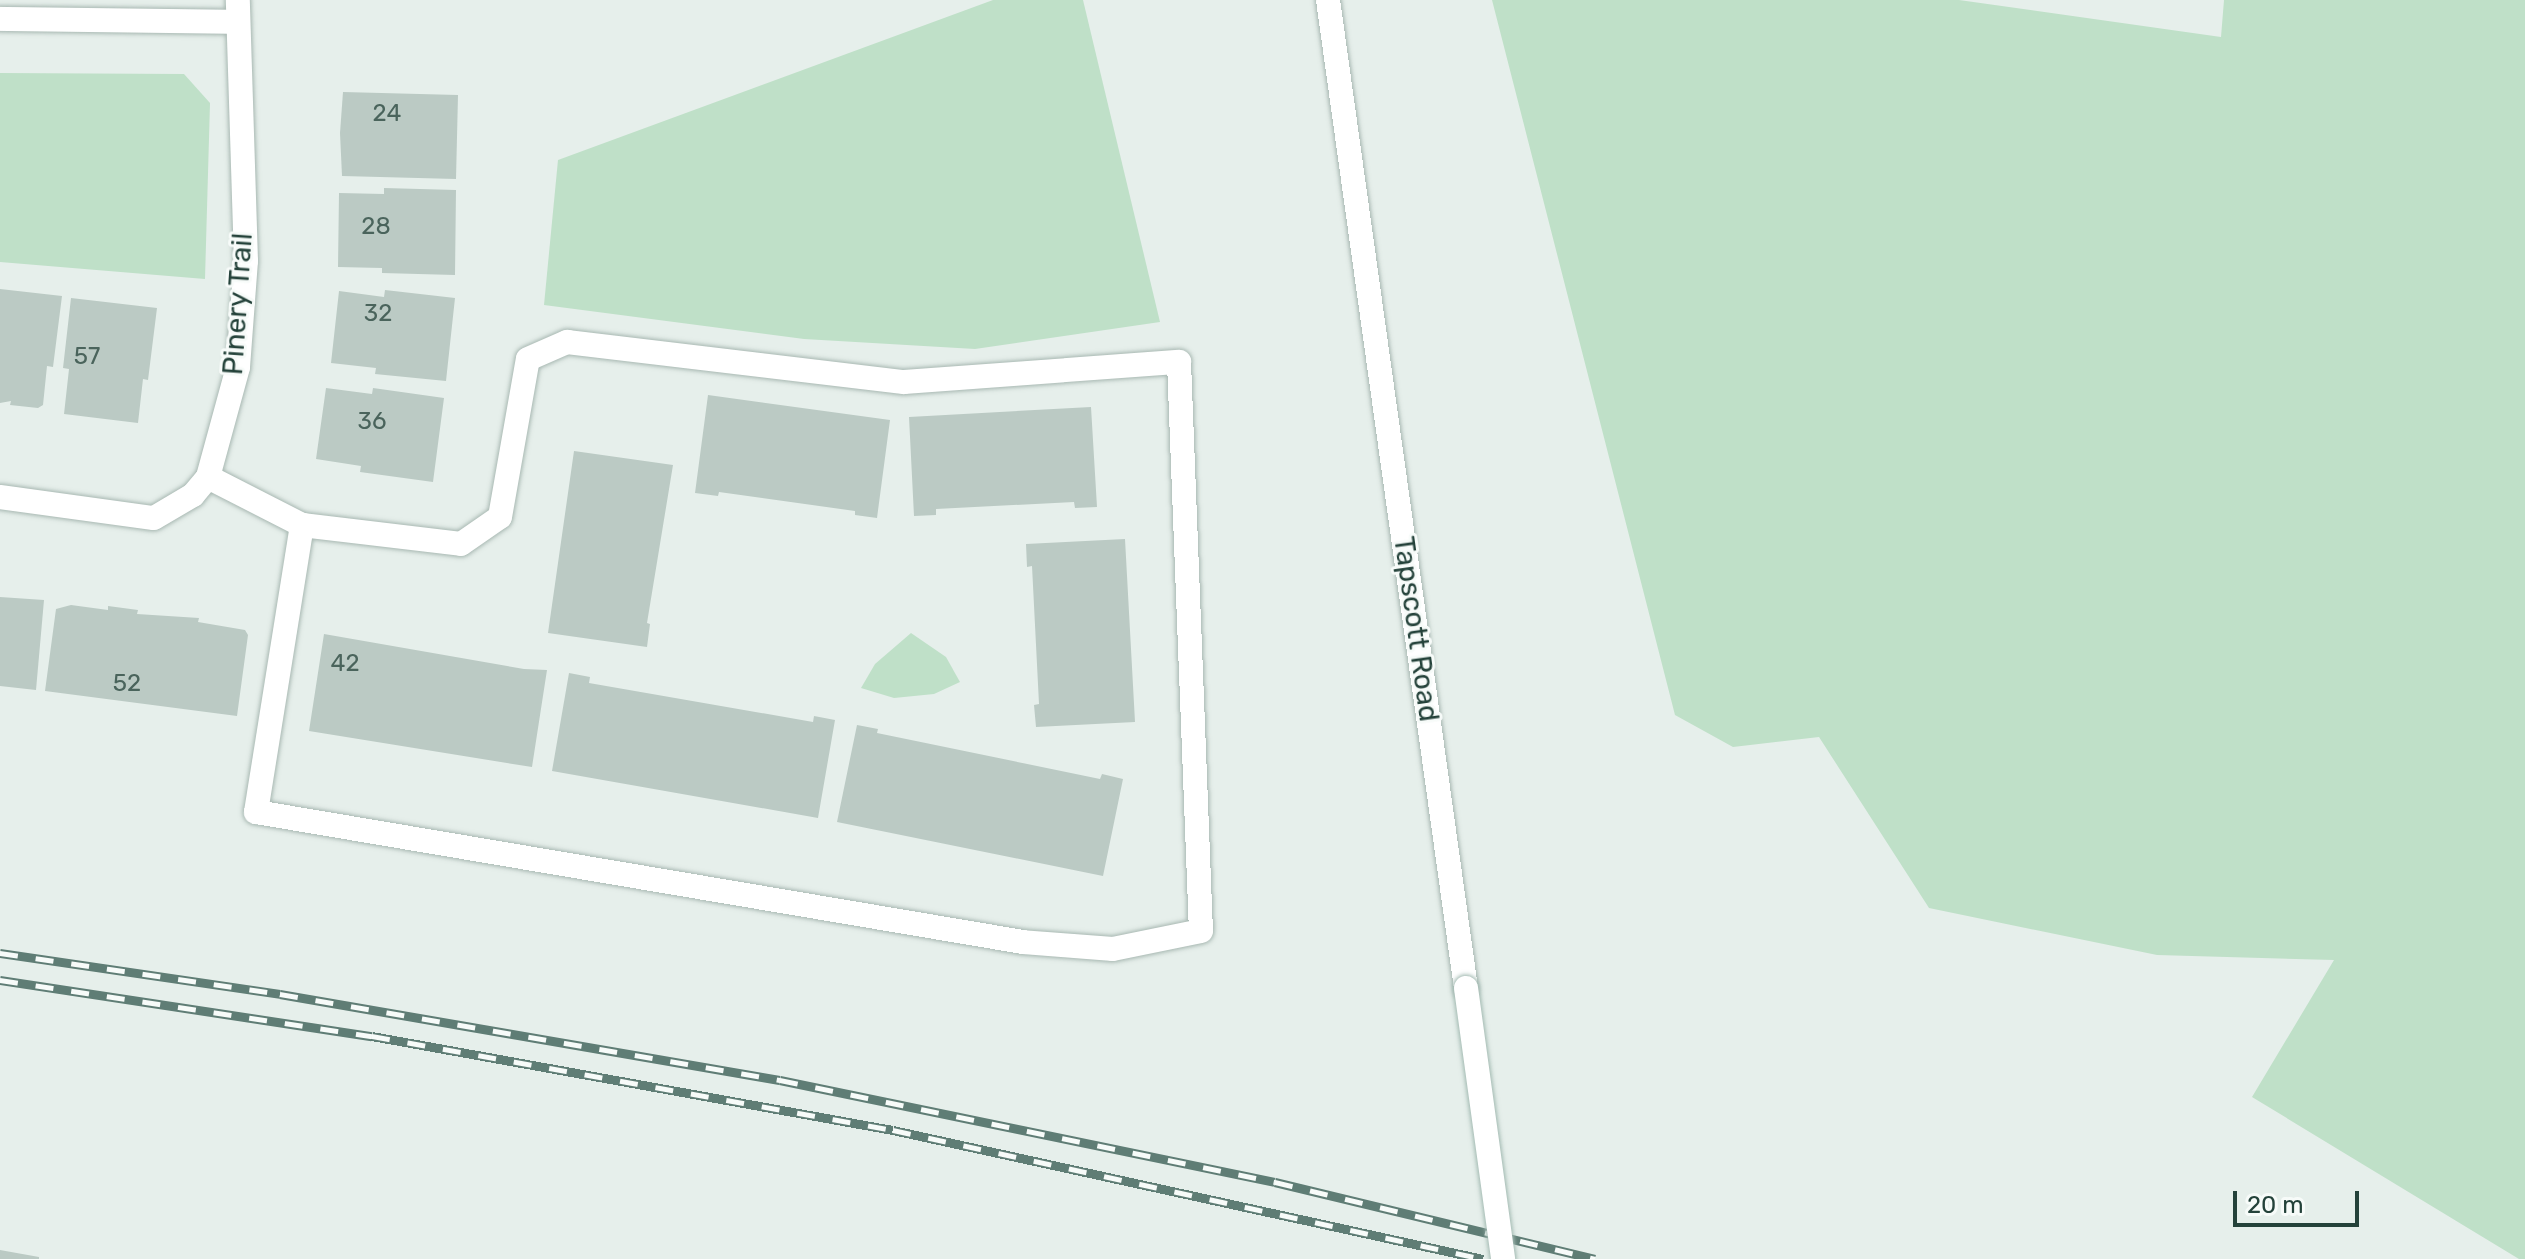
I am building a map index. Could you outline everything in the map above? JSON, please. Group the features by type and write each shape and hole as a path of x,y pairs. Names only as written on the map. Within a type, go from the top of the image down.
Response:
{"street":[{"name":"Tapscott Road","path":"1328,0 1503,1259"},
{"path":"0,19 238,11"},
{"name":"Pinery Trail","path":"208,477 238,367 246,261 238,11"},
{"path":"0,497 154,518 193,495 208,477 302,525 461,544 500,517 528,359 567,342 904,382 1179,362 1201,931 1113,949 1023,942 256,812 302,525"}],"green space":[{"path":"993,0 1083,0 1160,322 975,349 804,339 544,305 558,160"},
{"path":"1492,0 1959,0 2221,37 2224,0 2525,0 2525,1259 2519,1259 2252,1097 2334,960 2157,955 1929,908 1819,737 1733,747 1675,715"},
{"path":"0,73 184,74 210,103 205,279 0,262"},
{"path":"911,633 946,657 960,682 934,694 894,698 861,688 875,664"}],"building":[{"path":"343,92 458,95 456,179 342,176 340,133"},
{"path":"384,188 456,190 455,275 382,273 382,268 338,267 339,193 384,194"},
{"path":"0,289 62,296 53,367 47,366 43,405 38,408 10,405 11,401 0,403"},
{"path":"385,290 455,298 446,381 375,374 376,368 331,363 339,291 384,297"},
{"path":"71,298 157,308 148,380 143,379 138,423 64,414 69,369 63,368"},
{"path":"326,388 372,394 373,388 444,398 433,482 360,472 361,466 316,459"},
{"path":"708,395 890,420 877,518 855,515 855,511 719,492 718,496 695,493"},
{"path":"1091,407 1097,507 1075,508 1074,502 936,509 936,515 914,516 909,417"},
{"path":"574,451 673,465 647,623 650,624 647,647 548,633"},
{"path":"1125,539 1135,722 1036,727 1034,705 1039,704 1032,566 1027,567 1026,544"},
{"path":"0,597 44,600 36,690 0,686"},
{"path":"71,605 108,610 108,606 138,610 137,614 199,618 198,622 245,630 248,635 237,716 45,691 56,609"},
{"path":"324,634 524,669 547,670 532,767 309,731"},
{"path":"569,673 590,677 589,683 813,722 814,716 835,720 818,818 552,771"},
{"path":"857,725 878,729 877,733 1100,779 1102,774 1123,779 1103,876 837,822"},
{"path":"0,1250 39,1257 39,1259 0,1259"}],"railway":[{"path":"0,953 280,994 780,1080 1275,1182 1595,1259"},
{"path":"0,980 372,1036 893,1130 1483,1259"}]}
